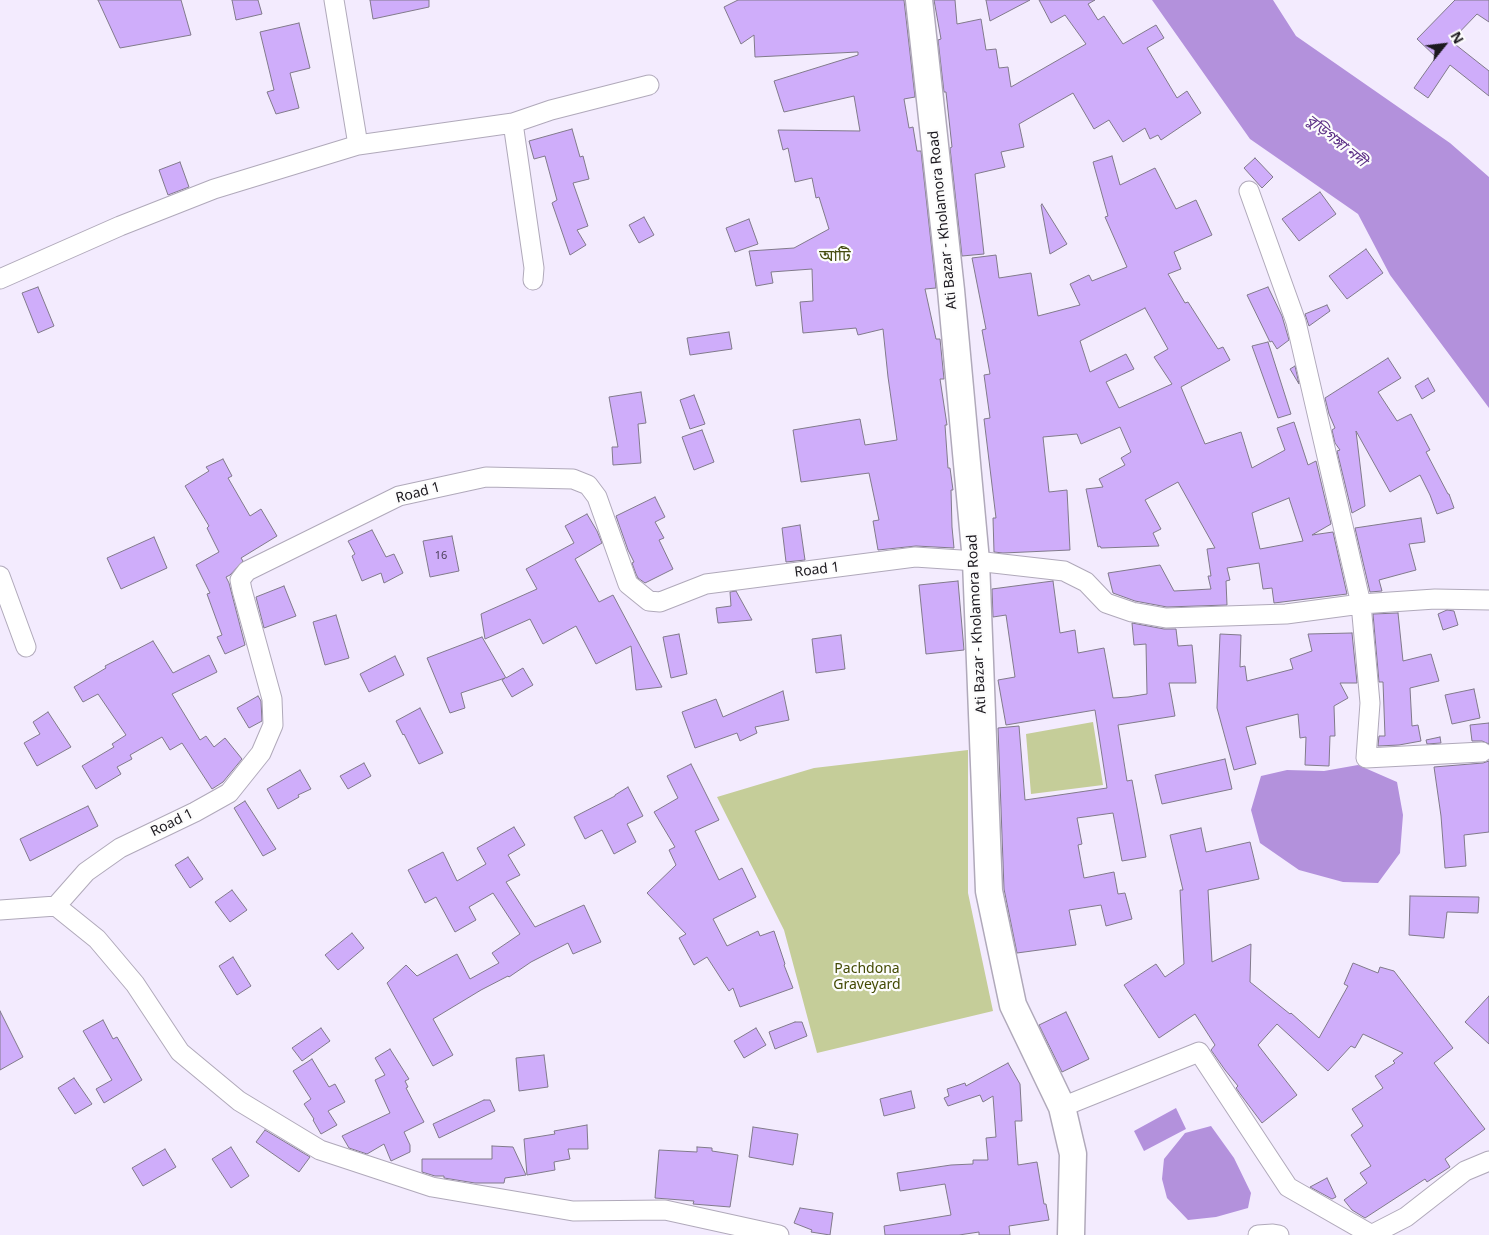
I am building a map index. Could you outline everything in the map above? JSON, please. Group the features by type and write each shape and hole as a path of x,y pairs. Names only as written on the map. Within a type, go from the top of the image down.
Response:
{"main road":[{"name":"Ati Bazar - Kholamora Road","path":"919,0 951,290 976,561 989,891 1013,1005 1062,1107 1073,1154 1071,1235"}],"street":[{"path":"334,0 358,145"},
{"path":"0,279 120,226 214,189 358,145 513,123 551,110 649,85"},
{"path":"513,123 534,268 533,280"},
{"path":"1249,191 1296,322 1361,604 1370,703 1366,758 1482,752"},
{"name":"Road 1","path":"56,906 86,872 120,848 195,812 229,793 261,752 273,725 272,699 240,580 247,571 399,496 486,477 573,479 588,485 597,497 628,584 649,601 660,602 706,584 764,576 915,558 976,561"},
{"path":"976,561 1064,571 1086,582 1106,603 1132,612 1166,618 1286,614 1361,604 1435,599 1489,600"},
{"path":"0,576 26,647"},
{"path":"0,910 56,906 97,939 135,984 180,1052 239,1101 320,1150 432,1188 573,1211 665,1210 779,1235"},
{"path":"1062,1107 1198,1052 1288,1187 1371,1235 1406,1217 1465,1171 1489,1161"},
{"path":"1258,1235 1279,1235"}],"green space":[{"path":"1093,722 1103,785 1031,794 1026,734"},
{"name":"Pachdona Graveyard","path":"968,750 968,893 993,1011 817,1053 784,930 717,797 814,768"}],"water":[{"name":"বুড়িগঙ্গা নদী","path":"1152,0 1273,0 1296,36 1450,143 1489,177 1489,408 1390,275 1358,214 1250,139"},
{"path":"1358,765 1397,782 1403,815 1400,853 1378,883 1343,882 1299,870 1260,843 1251,810 1261,776 1287,770 1324,771"},
{"path":"1176,1108 1186,1129 1144,1151 1134,1131"},
{"path":"1211,1126 1234,1158 1251,1193 1248,1208 1216,1217 1188,1220 1167,1198 1162,1179 1164,1159 1185,1133"}],"building":[{"path":"98,0 181,0 191,35 120,48"},
{"path":"232,0 258,0 262,14 236,20"},
{"path":"370,0 429,0 429,7 373,19"},
{"path":"738,0 904,0 915,97 904,99 909,128 913,127 917,151 921,151 936,288 925,289 936,339 940,339 944,379 940,379 947,425 945,425 948,468 950,468 953,490 951,490 954,548 916,546 878,550 873,521 879,520 869,473 801,482 793,430 860,419 865,445 897,440 883,329 858,335 856,328 803,333 800,302 813,301 812,269 771,272 773,283 756,286 749,251 794,248 829,229 819,197 816,198 812,178 795,182 788,148 783,150 778,130 860,131 854,96 784,112 774,81 858,55 858,52 755,57 754,35 741,44 724,7"},
{"path":"934,0 955,0 957,24 981,19 986,50 996,49 999,68 1008,67 1011,87 1086,44 1065,15 1051,23 1039,0 1095,0 1088,4 1098,20 1104,16 1123,44 1156,25 1164,38 1147,48 1177,98 1187,91 1201,113 1161,140 1158,135 1150,139 1145,128 1123,142 1109,120 1094,129 1073,93 1019,124 1024,147 1001,152 1005,167 975,174 984,254 962,256 946,92 944,92 938,40 941,39"},
{"path":"986,0 1030,0 990,21"},
{"path":"1455,0 1489,0 1489,22 1477,14 1451,41 1489,71 1489,96 1450,65 1428,98 1414,88 1436,57 1417,39"},
{"path":"299,23 310,68 290,73 299,108 276,114 267,92 274,90 260,32"},
{"path":"572,129 580,157 583,156 589,179 573,183 588,226 577,230 586,245 570,255 552,203 557,200 545,156 534,159 529,141"},
{"path":"1112,156 1120,185 1155,168 1176,209 1196,200 1212,235 1174,252 1181,269 1168,274 1185,303 1188,302 1218,349 1223,347 1230,360 1181,387 1205,444 1241,432 1252,468 1285,450 1277,428 1294,422 1308,465 1316,461 1331,524 1312,535 1333,532 1347,594 1274,603 1272,588 1263,589 1259,563 1227,568 1230,580 1226,581 1227,605 1167,607 1135,601 1113,593 1108,573 1160,565 1174,591 1211,589 1208,576 1211,576 1207,549 1215,548 1178,482 1145,500 1161,529 1153,533 1159,546 1098,547 1086,489 1103,487 1099,479 1125,465 1121,458 1131,452 1120,427 1081,444 1077,434 1043,437 1049,492 1067,490 1070,550 994,552 993,518 996,518 984,419 990,418 984,375 990,374 982,330 986,329 972,258 996,255 999,278 1031,273 1038,316 1080,305 1070,284 1089,275 1092,281 1127,267 1105,217 1108,216 1093,162","holes":["1145,308 1168,349 1154,357 1172,384 1119,408 1106,382 1134,369 1126,354 1090,372 1080,341","1289,498 1303,541 1260,549 1252,513"]},
{"path":"1255,158 1273,177 1262,188 1244,168"},
{"path":"180,162 189,187 168,195 159,170"},
{"path":"1320,192 1336,214 1299,241 1282,219"},
{"path":"1041,205 1067,244 1050,254"},
{"path":"644,217 654,235 639,243 629,225"},
{"path":"749,219 758,244 735,252 726,228"},
{"path":"1366,249 1383,273 1347,299 1329,276"},
{"path":"38,287 54,326 38,333 22,293"},
{"path":"1268,287 1282,316 1289,340 1277,349 1272,341 1270,342 1247,295"},
{"path":"1327,305 1330,311 1309,326 1305,314"},
{"path":"729,332 732,349 690,355 687,338"},
{"path":"1268,342 1291,414 1278,418 1252,346"},
{"path":"1388,358 1401,378 1378,392 1397,421 1411,414 1430,450 1426,452 1449,494 1454,508 1437,514 1420,475 1390,492 1356,431 1365,506 1352,513 1337,451 1340,450 1335,443 1332,430 1335,428 1325,398"},
{"path":"1295,366 1299,384 1290,369"},
{"path":"1428,378 1435,391 1422,399 1415,386"},
{"path":"641,392 646,423 638,424 641,463 613,465 612,447 618,447 609,397"},
{"path":"694,395 705,424 690,429 680,400"},
{"path":"702,430 714,462 694,470 682,437"},
{"path":"223,459 232,476 228,478 250,516 261,509 277,536 241,558 243,561 226,577 245,645 225,654 217,637 222,635 207,594 210,593 196,565 219,552 207,528 209,526 185,486 209,471 206,467"},
{"path":"655,497 665,517 655,522 664,538 659,540 673,569 645,583 636,574 632,563 634,562 616,516"},
{"path":"587,514 602,543 575,559 599,602 613,595 662,687 636,690 631,646 596,664 576,626 543,644 530,619 485,639 481,614 537,589 526,569 574,543 565,526"},
{"path":"1421,518 1425,542 1409,544 1416,570 1379,580 1382,591 1370,592 1355,528"},
{"path":"800,525 805,560 786,562 782,528"},
{"path":"372,530 386,557 394,554 403,573 384,583 381,573 362,581 352,556 355,554 348,541"},
{"path":"452,536 459,571 430,577 423,541"},
{"path":"154,537 167,568 121,589 107,558"},
{"path":"958,581 964,650 926,654 919,585"},
{"path":"1053,581 1060,633 1075,630 1078,653 1104,648 1113,698 1147,694 1146,644 1134,645 1132,623 1164,629 1176,629 1178,646 1192,645 1196,683 1169,683 1175,716 1118,725 1127,781 1132,780 1146,857 1122,861 1113,813 1077,818 1082,844 1078,845 1084,878 1114,872 1118,894 1125,893 1132,919 1106,926 1101,905 1069,910 1076,945 1017,953 1004,889 998,728 1019,726 1025,800 1107,788 1095,710 1006,725 998,680 1015,677 1006,615 993,617 992,589"},
{"path":"284,586 296,616 264,628 256,597"},
{"path":"736,591 752,620 718,623 716,608 731,606 730,592"},
{"path":"1447,610 1454,611 1458,625 1443,630 1438,614"},
{"path":"1398,613 1403,661 1431,654 1439,681 1410,688 1412,726 1418,725 1421,741 1378,746 1379,736 1385,736 1383,682 1379,682 1373,614"},
{"path":"336,615 349,658 325,665 313,622"},
{"path":"1352,633 1357,683 1340,683 1348,698 1334,706 1335,736 1330,736 1329,766 1305,765 1306,737 1300,738 1298,714 1246,727 1256,764 1234,770 1217,708 1220,634 1241,635 1240,667 1245,666 1247,681 1293,669 1290,659 1312,651 1308,634"},
{"path":"679,634 687,674 671,678 663,637"},
{"path":"841,635 845,669 816,673 812,639"},
{"path":"482,637 506,678 523,668 533,685 512,697 502,680 505,678 461,693 465,708 450,713 427,658"},
{"path":"153,641 173,673 209,655 217,672 172,694 200,740 206,736 214,747 225,738 242,759 223,782 212,789 182,743 170,750 162,737 130,755 132,759 117,767 121,774 96,789 82,766 114,747 112,744 126,735 98,694 83,702 74,687 106,668 105,666"},
{"path":"395,656 404,675 369,692 360,674"},
{"path":"1474,689 1480,718 1452,724 1445,695"},
{"path":"783,691 789,720 755,727 757,733 740,741 737,733 695,748 682,712 716,699 723,717"},
{"path":"258,696 261,701 262,721 249,728 237,708"},
{"path":"420,708 443,753 419,764 396,721"},
{"path":"48,712 71,747 37,766 24,743 40,734 33,722"},
{"path":"1489,723 1489,744 1482,741 1472,741 1470,725"},
{"path":"1440,737 1441,743 1427,744 1426,740"},
{"path":"1225,759 1232,789 1162,804 1155,775"},
{"path":"1489,761 1489,832 1464,835 1466,866 1445,868 1441,816 1434,767"},
{"path":"364,763 371,776 348,789 340,776"},
{"path":"691,764 719,820 695,831 719,880 742,868 756,897 713,919 727,946 758,931 760,936 774,931 793,988 740,1007 733,988 729,991 707,957 694,965 679,938 686,934 647,893 676,865 669,850 675,847 654,812 678,798 667,776"},
{"path":"300,770 311,789 298,795 299,797 278,809 267,789"},
{"path":"628,787 643,816 627,824 636,842 614,854 602,830 585,839 574,817 615,796"},
{"path":"245,801 276,849 263,856 234,808"},
{"path":"88,806 98,826 30,861 20,839"},
{"path":"514,827 525,845 508,855 520,875 506,882 535,927 584,905 601,942 573,954 568,943 531,962 509,977 481,990 433,1019 453,1055 433,1066 387,983 406,965 417,976 457,954 470,979 499,963 492,953 520,934 493,893 469,907 476,920 455,932 436,897 425,903 408,870 443,852 457,881 486,864 477,848"},
{"path":"1201,828 1206,852 1250,842 1259,879 1208,890 1212,962 1251,944 1250,982 1291,1013 1319,1038 1348,986 1344,984 1353,963 1378,973 1380,967 1394,971 1453,1048 1434,1063 1485,1129 1445,1159 1450,1167 1427,1182 1425,1179 1365,1218 1352,1210 1344,1200 1367,1183 1360,1173 1371,1166 1351,1135 1363,1126 1352,1109 1383,1088 1375,1076 1395,1063 1393,1061 1403,1053 1363,1034 1355,1048 1351,1046 1328,1071 1277,1024 1258,1045 1297,1095 1262,1123 1236,1088 1238,1086 1211,1050 1215,1045 1195,1014 1159,1038 1124,985 1156,964 1165,977 1184,964 1180,890 1183,890 1170,835"},
{"path":"188,857 203,879 190,888 175,865"},
{"path":"232,890 247,910 230,922 215,902"},
{"path":"1410,896 1479,897 1478,913 1447,912 1444,938 1409,935"},
{"path":"352,933 364,948 338,970 325,955"},
{"path":"233,957 251,986 237,995 219,966"},
{"path":"1489,996 1489,1044 1465,1022"},
{"path":"0,1011 23,1057 0,1070"},
{"path":"1066,1012 1089,1059 1062,1072 1039,1025"},
{"path":"103,1020 113,1039 117,1037 142,1080 104,1103 96,1089 112,1080 83,1031"},
{"path":"795,1022 802,1022 807,1036 775,1049 769,1032"},
{"path":"321,1028 330,1041 302,1061 292,1048"},
{"path":"756,1028 766,1045 744,1058 734,1041"},
{"path":"390,1049 409,1079 405,1081 408,1087 406,1088 424,1122 404,1132 410,1145 410,1152 391,1161 384,1144 367,1154 349,1148 342,1136 390,1113 375,1080 385,1075 375,1058"},
{"path":"544,1055 548,1087 519,1091 516,1058"},
{"path":"312,1059 329,1087 335,1084 345,1102 328,1111 337,1125 321,1134 304,1104 311,1099 293,1071"},
{"path":"1008,1063 1020,1084 1022,1121 1015,1121 1018,1165 1037,1162 1044,1204 1046,1204 1049,1220 1009,1226 1010,1235 979,1235 979,1232 959,1235 885,1235 884,1226 951,1215 945,1184 900,1191 897,1173 951,1165 973,1164 973,1160 988,1160 986,1138 996,1137 993,1096 983,1102 980,1095 948,1106 944,1098 949,1096 947,1089 965,1083 966,1086"},
{"path":"74,1078 92,1104 75,1114 58,1088"},
{"path":"911,1091 915,1108 884,1116 880,1099"},
{"path":"484,1100 490,1100 495,1111 439,1138 433,1124"},
{"path":"587,1125 588,1149 568,1149 570,1159 554,1162 555,1170 527,1175 524,1139 555,1134 554,1131"},
{"path":"753,1127 798,1134 793,1165 749,1157"},
{"path":"265,1130 310,1157 299,1172 256,1142"},
{"path":"492,1146 513,1147 526,1175 505,1178 504,1183 475,1183 422,1172 422,1159 492,1159"},
{"path":"231,1147 249,1176 231,1188 212,1159"},
{"path":"697,1147 712,1148 712,1151 738,1155 730,1207 693,1204 694,1201 655,1198 659,1150 697,1152"},
{"path":"165,1149 176,1167 143,1186 132,1168"},
{"path":"1327,1178 1336,1197 1332,1199 1310,1187"},
{"path":"800,1208 833,1213 830,1235 811,1232 812,1230 794,1223"}],"district":[{"name":"আটি","path":"835,256"}]}
